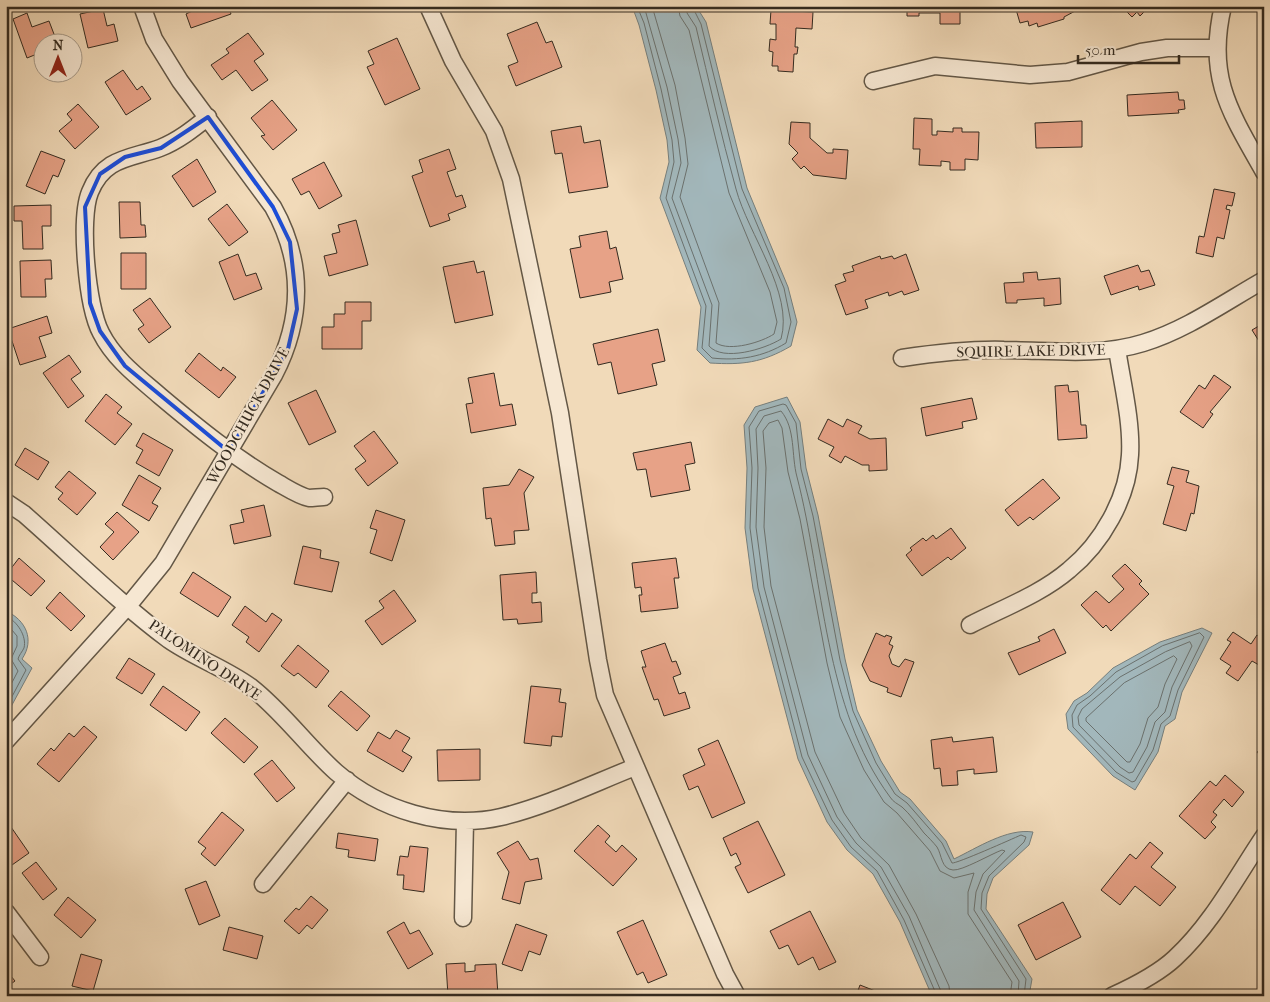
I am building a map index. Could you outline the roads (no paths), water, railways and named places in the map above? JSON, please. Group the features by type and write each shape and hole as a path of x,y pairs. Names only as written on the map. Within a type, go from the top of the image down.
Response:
{"street":[{"name":"WOODCHUCK DRIVE","path":"6,740 128,606 163,563 288,349 297,300 290,242 283,224 274,207 180,81 154,39 142,6"},
{"path":"428,6 453,61 494,131 512,179 560,413 598,660 606,695 725,974 737,996"},
{"path":"1222,6 1216,48 1221,90 1238,127 1264,172"},
{"path":"873,81 935,66 1030,75 1068,72 1140,52 1167,48 1216,48"},
{"path":"208,117 188,132 161,148 125,157 100,174 90,191 86,207 87,285 100,331 111,349 125,366 212,440 291,490 308,498 324,497"},
{"name":"SQUIRE LAKE DRIVE","path":"902,358 943,352 1002,350 1096,351 1142,344 1174,331 1264,280"},
{"path":"970,625 1028,596 1070,570 1110,522 1122,491 1130,456 1117,349"},
{"name":"PALOMINO DRIVE","path":"6,502 24,514 128,606 171,641 250,687 285,716 335,771 346,780 394,808 431,818 465,821 501,817 636,768"},
{"path":"263,884 346,780"},
{"path":"463,918 465,821"},
{"path":"1112,996 1136,985 1175,958 1202,928 1264,836"},
{"path":"6,912 40,957"}],"water":[{"path":"632,6 696,6 706,22 747,188 788,287 797,322 791,346 781,352 752,362 732,364 710,363 697,350 701,307 660,198 669,162 667,140 656,90 639,25"},
{"path":"787,397 800,422 806,468 818,515 845,659 857,710 881,761 900,792 910,799 946,841 954,859 1003,836 1013,833 1033,832 1029,845 993,878 987,894 986,909 1032,979 1029,996 932,996 900,922 873,874 847,850 827,822 798,759 753,589 745,528 747,468 744,425 755,407"},
{"path":"6,611 19,620 26,631 28,645 22,659 32,668 6,716"},
{"path":"1202,628 1212,633 1182,692 1175,719 1165,726 1158,752 1135,790 1113,776 1068,729 1066,714 1074,701 1087,693 1113,668 1160,642"}]}
